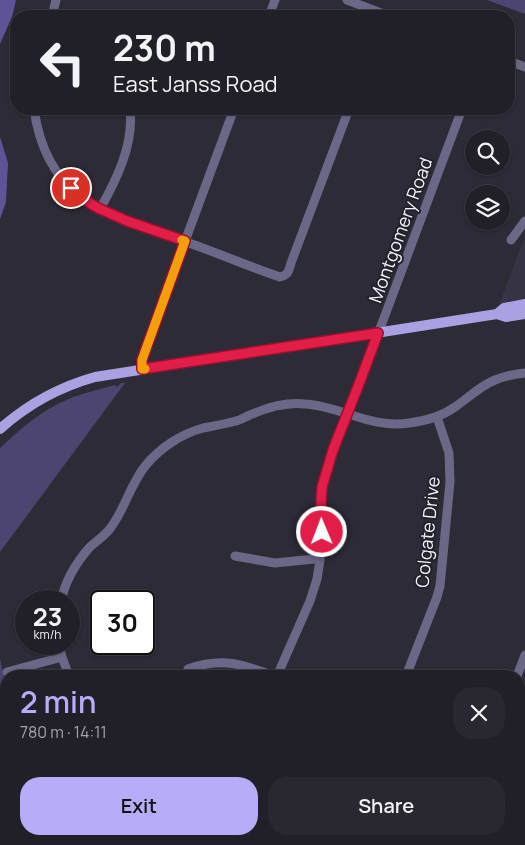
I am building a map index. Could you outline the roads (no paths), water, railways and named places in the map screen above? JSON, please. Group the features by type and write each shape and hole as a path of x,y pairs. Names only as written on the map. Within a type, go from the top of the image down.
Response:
{"main road":[{"path":"496,314 504,308 525,304"},
{"path":"0,429 19,413 39,400 69,385 95,377 496,314 506,317 525,314"}],"street":[{"path":"347,0 371,10"},
{"path":"35,115 40,141 55,169 71,188 91,204 127,221 280,277 285,276 289,271 347,115"},
{"path":"100,209 113,185 129,141 130,115"},
{"path":"142,369 142,360 232,115"},
{"name":"Montgomery Road","path":"278,670 310,601 317,579 322,532 322,487 333,450 460,115"},
{"path":"511,240 525,222"},
{"path":"64,590 80,559 108,531 124,507 133,485 145,466 170,443 189,433 238,420 280,405 307,404 324,407 366,420 407,424 437,417 453,409 491,382 507,376 525,373"},
{"name":"Colgate Drive","path":"408,670 437,597 442,569 450,466 449,453 437,417"},
{"path":"235,556 275,563 320,560"},
{"path":"521,670 525,655"},
{"path":"13,670 62,657 67,670"},
{"path":"188,669 220,662 242,665 257,670"}]}
